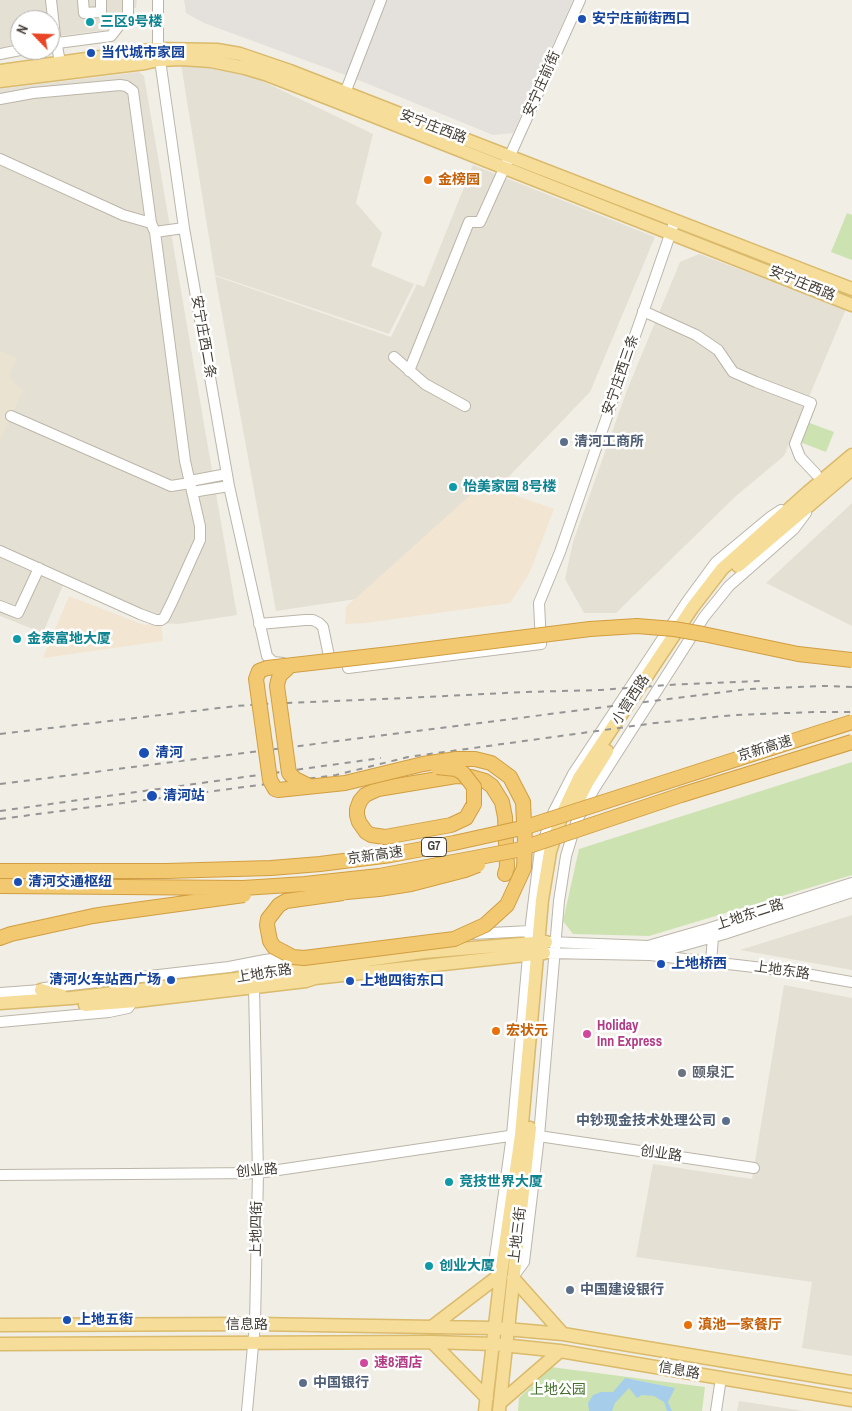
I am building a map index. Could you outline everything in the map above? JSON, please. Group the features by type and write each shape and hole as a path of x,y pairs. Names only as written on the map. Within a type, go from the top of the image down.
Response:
{"highway":[{"path":"517,850 464,870 411,884 286,901 279,905 268,919 267,926 270,941 274,947 293,957 304,958 454,939 485,925 507,905 524,868 523,802 510,777 491,763 475,759 456,759 423,764 345,783 275,789 270,780 256,679 259,671 267,668 590,629 638,626 674,629 798,654 852,660"},
{"path":"285,666 277,686 289,773 295,779 312,786"},
{"name":"京新高速","path":"0,871 166,871 271,868 391,855 526,826 852,722"},
{"name":"京新高速","path":"0,886 234,888 306,884 379,876 517,850 681,795 852,742"},
{"path":"399,770 425,767 456,769 463,773 471,781 474,787 474,804 466,818 451,826 385,837 371,835 366,832 358,822 357,815 360,801 365,795 378,789 456,776 470,777 492,786 502,802 505,817 507,866 505,874"},
{"path":"0,938 106,914 244,895 343,893"}],"main road":[{"name":"安宁庄西路","path":"0,71 60,62 158,54 217,50 240,54 345,93 670,233 852,305"},
{"name":"安宁庄西路","path":"158,54 182,59 229,64 265,74 675,221 852,289"},
{"path":"0,81 145,63 158,54"},
{"name":"小营西路","path":"538,947 550,899 557,854 569,817 587,783 697,613 727,575 812,496 852,455"},
{"name":"小营西路","path":"812,496 852,469"},
{"name":"上地东路","path":"0,1011 133,1001 306,981 316,978 538,947"},
{"name":"上地东路","path":"0,1003 71,998 235,979 423,952 538,947"},
{"name":"上地三街","path":"486,1405 494,1328 507,1276 525,1135 538,947"},
{"path":"41,990 71,998"},
{"path":"433,1326 507,1276"},
{"path":"499,1407 508,1329 507,1276"},
{"path":"507,1276 563,1334"},
{"name":"信息路","path":"0,1325 255,1324 494,1328 563,1334 852,1382"},
{"path":"432,1342 486,1405"},
{"name":"信息路","path":"0,1344 432,1342 493,1344 560,1351 852,1400"},
{"path":"499,1407 560,1351"}],"street":[{"path":"83,0 84,13 101,12 100,0"},
{"path":"60,42 111,36 128,14 128,0"},
{"name":"安宁庄西二条","path":"158,0 158,54 184,228 229,486 267,656 273,662 280,664 329,656"},
{"path":"345,93 381,0"},
{"name":"安宁庄前街","path":"409,371 469,222 480,222 580,0"},
{"path":"0,99 33,93 120,85 126,86 133,91 185,461 200,526 200,540 172,602 164,618 161,620 140,614 0,551"},
{"path":"0,159 153,227 184,228"},
{"name":"安宁庄西三条","path":"329,656 347,662 348,668 542,644 540,604 560,552 675,221"},
{"path":"643,311 696,335 718,350 733,372 811,403 795,444 800,457 816,474"},
{"path":"394,357 425,384 465,406"},
{"path":"11,416 171,486 229,486"},
{"path":"191,485 227,474"},
{"name":"小营西路","path":"538,947 534,896 540,850 554,811 572,774 686,603 716,562 769,518 812,496"},
{"path":"0,606 18,613 39,568"},
{"path":"259,624 313,620 323,627 329,656"},
{"name":"上地东二路","path":"649,950 707,929 852,883"},
{"name":"上地东二路","path":"649,950 712,937 852,892"},
{"path":"0,993 41,990 44,988 229,967 265,960 427,938 488,933 538,947"},
{"path":"711,962 712,937"},
{"name":"上地东路","path":"538,947 649,950 711,962 790,971 852,982"},
{"name":"上地三街","path":"507,1276 495,1257 525,1135 538,947"},
{"name":"上地四街","path":"247,1411 255,1324 258,1173 254,987"},
{"path":"0,1022 109,1012 128,1008 133,1001"},
{"name":"创业路","path":"0,1176 258,1173 525,1135 754,1168"},
{"path":"716,1411 722,1378"}],"shaded area":[{"path":"0,0 137,0 136,8 125,8 107,30 60,36 60,10 10,10 10,46 0,48"},
{"path":"184,0 573,0 513,133 493,135 351,77 204,23 186,13"},
{"path":"181,64 233,67 373,134 356,203 382,233 371,266 414,284 389,334 215,275"},
{"name":"当代城市家园","path":"139,72 144,76 237,615 178,624 144,622 63,585 43,633 0,616 0,89"},
{"path":"473,165 655,237 590,392 497,489 383,595 276,611 215,276 391,337 417,284 424,287"},
{"path":"699,254 846,309 784,456 736,496 616,613 584,613 565,579 573,542 627,390 680,262"},
{"path":"0,351 18,359 9,377 23,390 0,441"},
{"path":"478,488 497,489 554,509 529,574 510,603 365,623 345,624 346,607"},
{"path":"852,503 852,626 766,583"},
{"path":"69,596 144,625 161,623 163,641 43,658"},
{"path":"852,915 852,970 740,950"},
{"path":"784,985 852,998 852,1356 802,1348 812,1282 636,1257 653,1164 752,1179"},
{"path":"739,1401 804,1411 737,1411"}],"green space":[{"path":"847,213 852,215 852,260 831,252"},
{"path":"807,422 834,432 826,452 800,442"},
{"path":"852,762 852,875 649,936 573,934 563,921 579,849"},
{"name":"上地公园","path":"551,1367 705,1387 702,1411 518,1411 519,1398"}],"water":[{"path":"625,1378 675,1388 668,1402 672,1411 667,1411 664,1402 654,1396 642,1395 637,1398 629,1388 615,1403 612,1411 589,1411 588,1403 593,1395 601,1392 613,1392"}],"railway":[{"path":"0,734 263,704 601,690 760,681"},
{"path":"0,784 747,689 825,686 852,687"},
{"path":"0,819 336,775 408,757 655,723 734,715 852,712"},
{"path":"0,811 381,758"}],"place":[{"name":"安宁庄前街西口","path":"582,19"},
{"name":"三区9号楼","path":"90,22"},
{"name":"当代城市家园","path":"91,53"},
{"name":"金榜园","path":"428,180"},
{"name":"清河工商所","path":"564,442"},
{"name":"怡美家园 8号楼","path":"453,487"},
{"name":"金泰富地大厦","path":"17,639"},
{"name":"清河","path":"144,753"},
{"name":"清河站","path":"152,796"},
{"name":"清河交通枢纽","path":"18,882"},
{"name":"上地桥西","path":"661,964"},
{"name":"清河火车站西广场","path":"171,980"},
{"name":"上地四街东口","path":"350,981"},
{"name":"宏状元","path":"496,1031"},
{"name":"Holiday Inn Express","path":"587,1034"},
{"name":"颐泉汇","path":"682,1073"},
{"name":"中钞现金技术处理公司","path":"726,1121"},
{"name":"竞技世界大厦","path":"449,1182"},
{"name":"创业大厦","path":"429,1266"},
{"name":"中国建设银行","path":"570,1290"},
{"name":"上地五街","path":"67,1320"},
{"name":"滇池一家餐厅","path":"688,1325"},
{"name":"速8酒店","path":"364,1363"},
{"name":"中国银行","path":"303,1383"}]}
